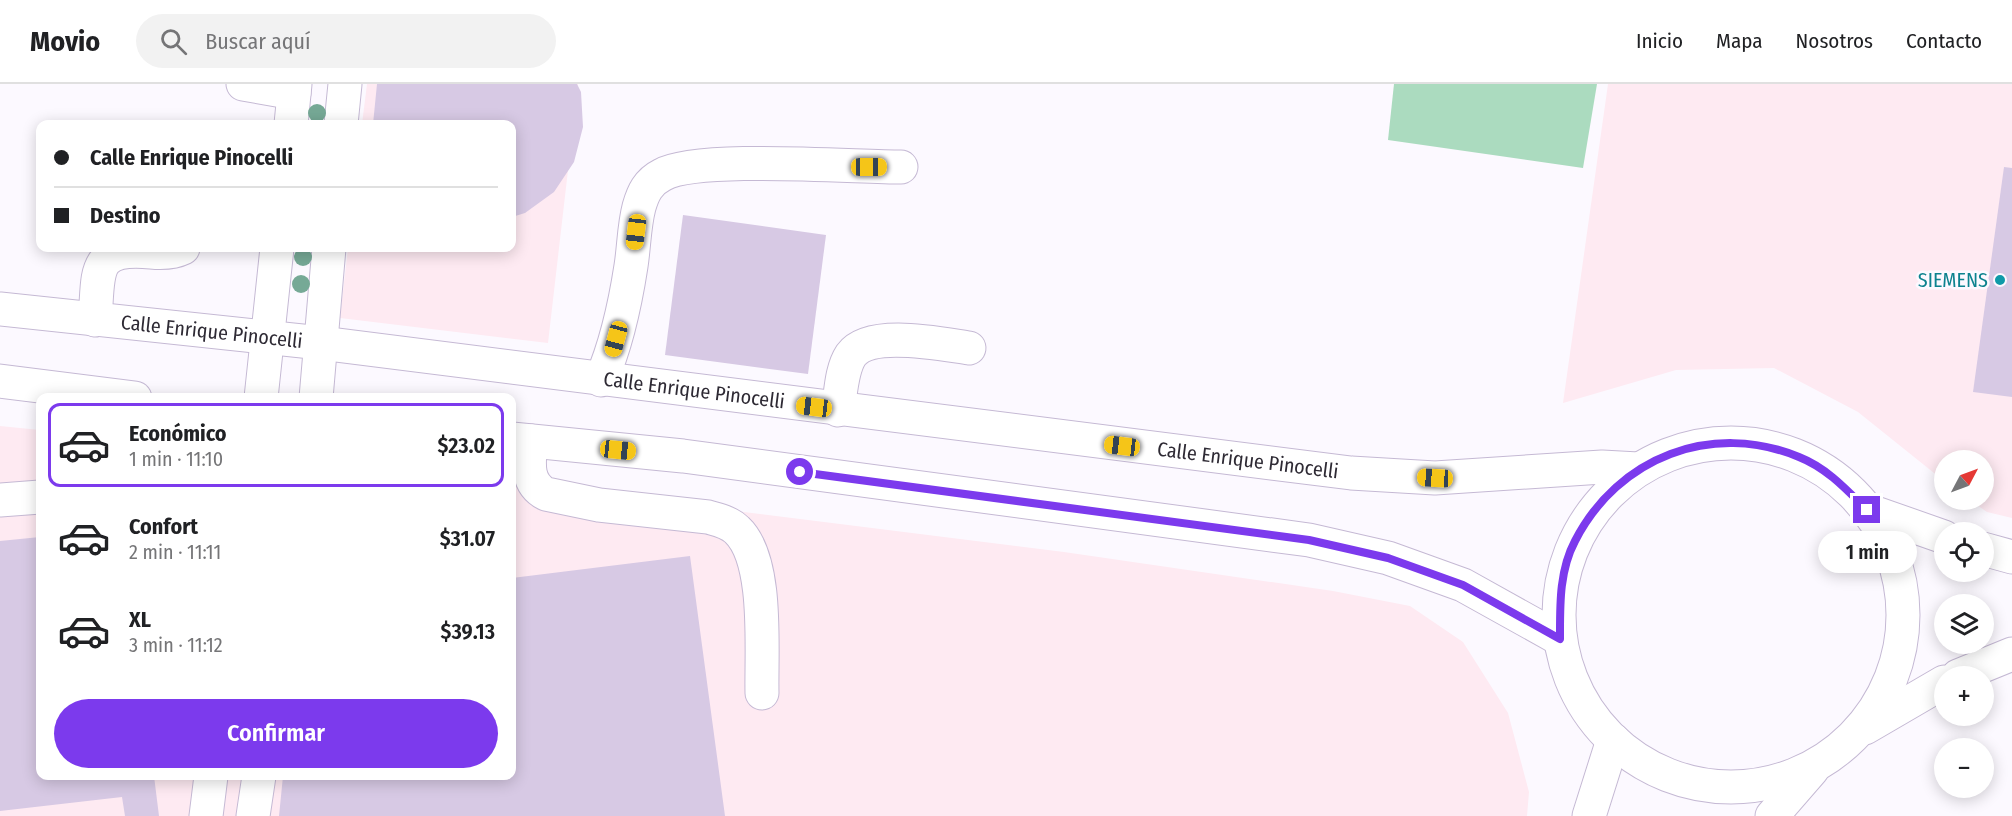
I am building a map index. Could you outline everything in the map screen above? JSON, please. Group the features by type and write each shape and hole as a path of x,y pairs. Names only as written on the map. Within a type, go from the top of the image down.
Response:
{"main road":[{"path":"243,84 295,88 291,120"},
{"path":"340,120 345,84"},
{"path":"601,380 611,358 626,302 638,210 651,182 679,168 713,166 901,167"},
{"path":"95,320 98,281 102,265 107,256 120,252"},
{"path":"261,393 277,252"},
{"path":"316,393 329,252"},
{"name":"Calle Enrique Pinocelli","path":"0,309 321,343 1351,473 1435,478 1602,467 1638,469"},
{"path":"838,410 845,370 850,357 859,347 892,340 969,348"},
{"path":"0,381 95,393"},
{"path":"762,693 758,579 754,557 737,530 724,521 708,517 599,505 546,494 538,489 532,479 521,440 683,456 1309,540 1388,558 1463,585 1560,639"},
{"path":"1818,764 1789,777 1759,785 1727,787 1696,784 1647,765 1612,740 1578,694 1560,639 1560,590 1574,542 1600,501 1638,469 1676,451 1707,445 1760,445 1801,458 1837,480 1867,510 1888,544 1900,583 1903,623 1897,662 1881,699 1858,732"},
{"path":"0,500 36,497"},
{"path":"1867,510 1934,533"},
{"path":"1994,552 2012,557"},
{"path":"1983,666 2012,654"},
{"path":"1772,816 1818,764 1858,732 1934,688"},
{"path":"1589,816 1612,740"},
{"path":"206,816 210,780"},
{"path":"253,816 259,780"}],"shaded area":[{"path":"367,84 578,84 548,343 340,318 348,252 516,252 516,120 362,120"},
{"path":"1608,84 2012,84 2012,518 1984,510 1994,510 1994,450 1934,450 1934,473 1858,412 1774,368 1676,370 1563,403"},
{"path":"0,426 36,430 36,780 516,780 516,484 1064,552 1333,591 1410,606 1463,642 1508,713 1529,792 1527,816 0,816"}],"green space":[{"path":"1394,84 1597,84 1583,168 1388,140"}],"building":[{"path":"377,84 577,84 581,92 583,127 574,162 554,192 525,213 516,216 516,120 373,120"},
{"name":"SIEMENS","path":"2004,167 2012,168 2012,397 1973,392"},
{"path":"683,215 826,235 808,374 665,355"},
{"path":"36,537 36,780 154,780 159,816 125,816 122,797 0,811 0,541"},
{"path":"690,556 725,816 279,816 283,780 516,780 516,578"}],"place":[{"name":"SIEMENS","path":"2000,280"}],"route":[{"path":"800,472 1309,540 1388,558 1463,585 1560,639 1560,590 1574,542 1600,501 1638,469 1676,451 1718,443 1760,445 1801,458 1837,480 1867,510"}]}
